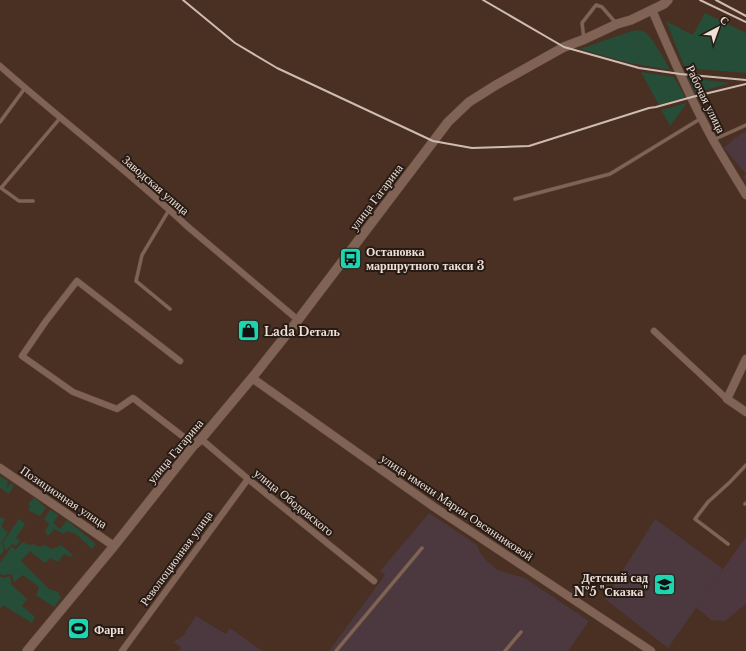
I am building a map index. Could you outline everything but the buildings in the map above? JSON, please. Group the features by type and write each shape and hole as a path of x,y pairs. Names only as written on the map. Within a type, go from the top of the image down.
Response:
{"main road":[{"name":"улица Гагарина","path":"27,651 114,546 197,442 252,378 298,320 448,122 469,102 564,47 617,24 631,20 664,4 668,0"}],"street":[{"name":"Рабочая улица","path":"652,10 680,74 713,140 746,195"},
{"name":"Заводская улица","path":"0,66 298,320"},
{"name":"улица Ободовского","path":"180,361 77,281 46,321 22,356 73,392 116,410 133,398 248,478 374,581"},
{"path":"654,331 727,399 746,412"},
{"path":"727,399 746,359"},
{"name":"улица имени Марии Овсянниковой","path":"252,378 434,507 651,651"},
{"name":"Позиционная улица","path":"0,468 114,546"},
{"name":"Революционная улица","path":"122,651 248,478"}],"lane":[{"path":"585,39 582,23 596,5 602,7 617,24"},
{"path":"0,122 25,88"},
{"path":"33,201 19,201 1,188 61,117"},
{"path":"515,199 610,174 702,118"},
{"path":"713,140 746,125"},
{"path":"170,210 142,255 136,282 170,309"},
{"path":"728,544 695,519 708,502 746,465"},
{"path":"336,651 422,548"},
{"path":"505,651 521,632"}],"shaded area":[{"path":"746,131 746,174 724,148"},
{"path":"746,174 746,181 743,177"},
{"path":"429,513 477,545 481,554 496,569 525,578 589,621 568,651 329,651 385,575 380,571"},
{"name":"Детский сад №5 \"Сказка\"","path":"655,519 723,569 668,648 605,599"},
{"path":"746,537 746,604 725,621 711,620 696,607"},
{"path":"196,616 226,634 230,628 262,651 179,651 181,647 173,642 183,636"}],"green space":[{"path":"705,13 746,33 746,73 685,68 666,21 693,35"},
{"path":"637,30 643,31 650,37 670,70 630,63 580,49 629,32"},
{"path":"641,72 674,77 685,97 659,105"},
{"path":"688,78 730,83 695,93"},
{"path":"687,103 670,126 661,110"},
{"path":"0,476 8,481 6,489 11,483 14,485 9,494 0,488"},
{"path":"34,497 46,508 40,516 28,510 30,506 28,504"},
{"path":"50,510 59,515 53,523 60,529 67,520 96,544 92,549 76,534 67,531 64,534 54,529 48,536 45,532 49,524 44,519"},
{"path":"0,517 5,519 1,526 8,533 2,542 4,550 0,556"},
{"path":"19,519 25,524 16,538 20,541 16,546 12,544 6,551 3,542"},
{"path":"23,542 39,547 45,545 52,549 61,545 73,555 71,557 64,554 58,562 50,558 45,563 30,551 21,561 49,589 58,592 61,598 54,607 36,595 39,587 23,575 14,582 12,574 2,575 0,573 0,563 12,546 15,550"},
{"path":"10,576 11,584 27,599 22,606 35,617 32,623 3,605 0,609 0,577 3,578"}],"railway":[{"path":"183,0 235,43 277,68 433,141 472,148 529,146 649,108 746,84"},
{"path":"483,0 564,47 639,68 680,74 746,80"},
{"path":"700,0 746,22"},
{"path":"716,0 746,16"}],"place":[{"name":"Остановка маршрутного такси 3","path":"351,258"},
{"name":"Lada Dеталь","path":"249,331"},
{"name":"Детский сад №5 \"Сказка\"","path":"664,584"},
{"name":"Фарн","path":"78,629"}]}
